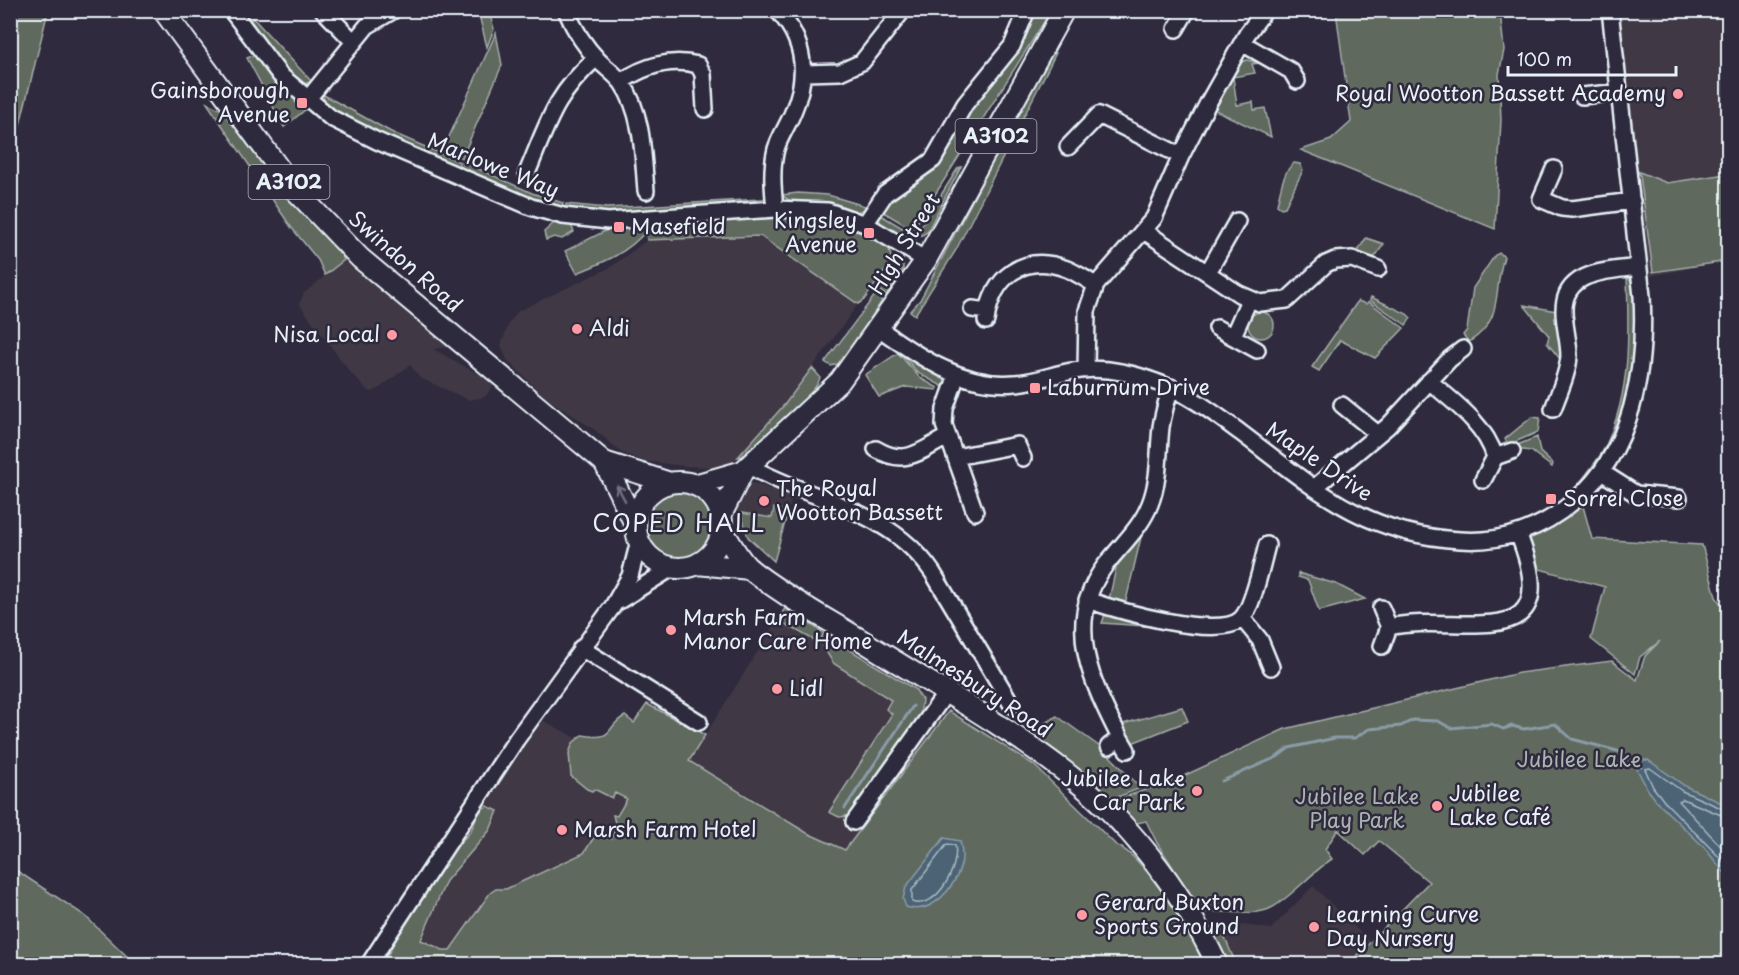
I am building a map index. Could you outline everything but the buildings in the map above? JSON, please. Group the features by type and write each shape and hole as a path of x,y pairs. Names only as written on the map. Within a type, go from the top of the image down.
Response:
{"main road":[{"name":"Swindon Road","path":"163,10 269,158 344,243 395,289 604,462 670,483"},
{"name":"High Street","path":"721,522 746,468 840,381 880,328 926,260 1064,10"},
{"name":"Swindon Road","path":"604,462 637,534"},
{"name":"High Street","path":"694,485 746,468"},
{"name":"A3102","path":"670,483 694,485"},
{"path":"637,534 638,511 645,498 656,489 670,483"},
{"path":"694,485 711,497 721,522 750,569"},
{"name":"A3102","path":"697,564 714,551 721,522"},
{"name":"A3102","path":"637,534 652,559 672,568"},
{"path":"672,568 697,564 750,569"},
{"name":"Malmesbury Road","path":"750,569 1065,771 1131,834 1170,882 1187,908 1217,964"}],"street":[{"name":"Marlowe Way","path":"231,10 280,75 307,100 345,126 548,213 608,221 775,209 828,210 865,224 926,260"},
{"path":"323,10 353,41"},
{"path":"307,100 353,41 375,20 394,10"},
{"path":"566,10 576,33 596,58 621,82 637,116 646,191"},
{"path":"775,209 774,160 782,134 798,100 804,73 803,58 797,38 777,10"},
{"path":"804,73 840,72 862,62 903,10"},
{"path":"865,224 885,194 933,160 964,104 1012,46 1027,10"},
{"path":"1176,29 1187,10"},
{"name":"Maple Drive","path":"880,328 923,357 957,375 996,383 1014,383 1086,369 1120,372 1171,387 1224,421 1314,488 1365,519 1412,535 1467,541 1518,534 1556,516 1587,490 1603,472 1628,420 1638,372 1643,318 1610,10"},
{"path":"1086,369 1087,311 1096,285 1144,231 1162,204 1180,156 1260,12"},
{"path":"1242,43 1291,71 1297,81"},
{"path":"527,173 557,101 596,58"},
{"path":"621,82 644,68 654,65 690,63 698,66 703,74 705,109"},
{"path":"1582,96 1620,92"},
{"path":"1068,147 1099,115 1180,156"},
{"path":"1554,169 1541,199 1562,208 1572,209 1632,201"},
{"path":"1208,272 1237,221"},
{"path":"1144,231 1248,300 1266,304 1287,300 1326,264 1335,260 1352,259 1378,268"},
{"path":"972,309 986,316 990,297 1004,278 1023,267 1057,266 1096,285"},
{"path":"1554,409 1569,356 1564,309 1568,292 1580,279 1590,274 1638,267"},
{"path":"1233,336 1248,300"},
{"path":"1217,328 1257,350"},
{"path":"1314,488 1378,434 1463,349"},
{"path":"957,375 945,409 947,437 975,512"},
{"path":"1429,381 1470,417 1485,434 1495,457"},
{"path":"1118,744 1088,662 1083,624 1087,600 1098,576 1148,507 1157,476 1161,424 1171,387"},
{"path":"1342,405 1378,434"},
{"path":"876,449 890,456 905,458 947,437"},
{"path":"956,456 1017,445 1023,458"},
{"path":"1483,480 1495,457 1512,452"},
{"path":"746,468 859,512 897,534 933,573 1012,705"},
{"path":"1603,472 1636,494 1679,498"},
{"path":"369,964 450,839 581,648 613,606 630,576 637,534"},
{"path":"1389,627 1419,622 1496,623 1516,618 1529,604 1533,586 1526,553 1518,534"},
{"path":"1087,600 1158,621 1221,626 1236,623 1242,618 1267,545"},
{"path":"613,606 672,568"},
{"path":"1381,608 1389,627 1382,646"},
{"path":"1242,618 1260,640 1271,667"},
{"path":"581,648 699,722"},
{"path":"854,822 946,693"}],"shaded area":[{"name":"Royal Wootton Bassett Academy","path":"1617,11 1728,11 1728,261 1650,276"},
{"path":"760,236 858,304 784,408 752,446 732,462 713,467 683,466 643,461 621,452 595,430 545,397 507,360 501,345 509,323 518,311 611,267 647,240"},
{"path":"346,259 350,259 454,346 433,349 495,383 485,397 469,400 420,378 410,365 377,390 371,392 366,389 350,372 299,304 304,293"},
{"path":"746,481 793,495 774,561 748,537 741,513 731,512"},
{"path":"785,608 949,711 845,850 807,833 689,761"},
{"path":"542,720 612,756 633,800 611,843 506,889 496,889 490,893 450,950 432,947 418,939 447,857"},
{"name":"Learning Curve Day Nursery","path":"1313,886 1369,941 1349,964 1236,964 1221,929 1243,925 1271,929"}],"green space":[{"path":"10,11 48,11 11,161"},
{"path":"478,11 489,11 494,29 487,47"},
{"path":"1033,11 1051,11 917,223 912,229 880,210 881,204 933,163"},
{"path":"1336,11 1500,11 1504,50 1499,74 1501,120 1495,229 1301,150 1331,140 1351,122"},
{"path":"253,18 312,82 302,84 293,80 251,27 250,21"},
{"path":"496,33 502,65 462,158 443,150"},
{"path":"1056,53 956,250 915,315 910,311 920,300 1049,55"},
{"path":"255,55 298,99 295,102 305,110 284,127 247,58"},
{"path":"1247,60 1260,63 1252,64 1255,73 1233,77 1240,62"},
{"path":"1233,77 1237,105 1253,102 1254,110 1265,108 1271,137 1215,110"},
{"path":"322,94 391,132 460,162 457,168 350,121 326,105"},
{"path":"207,103 220,109 230,120 296,206 341,254 344,260 325,275 318,260 291,227"},
{"path":"1728,147 1728,261 1653,272 1640,175 1637,171 1667,183 1726,174 1723,149"},
{"path":"463,162 532,193 563,203 562,210 460,169"},
{"path":"1294,163 1300,164 1303,170 1285,207 1281,208 1277,205 1283,182 1287,171"},
{"path":"961,167 927,232 912,241 958,168"},
{"path":"798,193 828,195 868,207 856,213 824,203 792,202 781,195"},
{"path":"763,199 757,204 614,214 573,211 573,208 566,207 566,204 607,208"},
{"path":"787,214 817,217 841,223 889,248 892,261 864,300 858,304 760,236 647,240 646,231 623,251 577,273 565,251 609,229 624,229 624,226"},
{"path":"879,214 911,233 907,240 884,227"},
{"path":"555,222 571,225 574,232 562,239 554,237 546,240 544,232"},
{"path":"1366,238 1384,244 1375,257 1356,254"},
{"path":"1500,253 1504,257 1493,314 1488,324 1469,342 1463,335 1467,330 1473,288 1495,255"},
{"path":"903,258 903,270 886,295 878,290"},
{"path":"1627,277 1635,291 1638,312 1633,366 1626,395 1611,444 1603,459 1573,494 1606,445 1620,404 1627,362"},
{"path":"875,295 882,301 841,363 831,366 825,362"},
{"path":"1371,297 1411,318 1406,325 1370,300"},
{"path":"1358,301 1366,304 1369,302 1404,328 1375,358 1340,340 1319,371 1312,367"},
{"path":"1524,305 1556,311 1561,360 1547,343 1549,336"},
{"path":"1261,312 1270,316 1274,325 1270,334 1261,338 1252,334 1248,325 1252,316"},
{"path":"899,351 944,377 947,389 918,373"},
{"path":"898,353 920,378 938,388 937,390 906,387 879,397 865,375"},
{"path":"812,368 820,377 810,395 747,455 738,457 785,404"},
{"path":"1532,417 1540,418 1538,432 1508,445 1505,439"},
{"path":"1537,437 1540,452 1553,464 1552,467 1531,451 1516,449 1515,446"},
{"path":"686,491 698,497 707,506 713,518 711,538 703,549 686,559 672,559 655,549 647,538 645,518 655,501 666,493"},
{"name":"Jubilee Lake Play Park","path":"1583,506 1592,539 1702,545 1716,597 1728,614 1728,964 1349,964 1429,882 1379,841 1365,855 1338,830 1325,849 1332,859 1271,908 1248,913 1206,912 1201,910 1157,843 1146,821 1132,824 1107,803 1177,779 1285,729 1519,673 1612,661 1637,680 1645,656 1660,641 1640,657 1635,674 1591,639 1605,587 1536,568 1525,538"},
{"path":"774,508 788,512 774,561 748,537 741,513 772,518"},
{"path":"1142,533 1125,605 1109,600 1117,563"},
{"path":"1298,573 1336,584 1365,599 1319,611 1308,580 1298,577"},
{"path":"785,608 824,633 819,643 778,620"},
{"path":"1106,612 1144,623 1144,626 1102,623"},
{"path":"829,637 916,690 922,700 920,718 850,816 839,817 829,812 892,714 886,709 891,700 833,663 823,646"},
{"path":"647,704 705,735 689,761 807,833 845,850 949,711 1034,765 1116,845 1128,852 1154,880 1189,935 1204,964 449,964 449,960 446,964 407,964 403,962 383,964 407,917 447,857 470,832 480,811 487,806 498,811 490,830 446,881 421,940 443,950 450,950 490,893 496,889 506,889 584,853 596,834 611,839 616,827 613,815 617,816 627,799 615,793 612,798 594,789 592,791 587,789 571,776 569,753 573,743 582,735 605,735 625,716 634,723"},
{"path":"1182,707 1188,721 1132,743 1123,724"},
{"path":"1057,716 1103,749 1141,788 1107,801 1033,735 1036,728"},
{"path":"11,867 84,915 135,964 11,964"},
{"path":"1216,927 1221,929 1236,964 1221,964 1208,934"}],"water":[{"name":"Jubilee Lake","path":"1642,760 1648,760 1685,786 1728,806 1728,877 1703,846 1660,805 1648,790 1637,769"},
{"path":"944,838 960,841 961,844 962,862 954,882 941,898 933,903 916,909 906,907 903,899 906,887"}],"waterway":[{"path":"845,808 913,706"},
{"path":"1222,781 1277,757 1289,748 1335,738 1355,738 1369,729 1401,726 1413,720 1438,721 1451,728 1492,724 1503,729 1512,726 1524,729 1555,724 1572,739 1621,752 1641,767"}],"place":[{"name":"Royal Wootton Bassett Academy","path":"1678,94"},
{"name":"Gainsborough Avenue","path":"302,103"},
{"name":"Masefield","path":"619,227"},
{"name":"Kingsley Avenue","path":"869,233"},
{"name":"Aldi","path":"577,329"},
{"name":"Nisa Local","path":"392,335"},
{"name":"Laburnum Drive","path":"1035,388"},
{"name":"Sorrel Close","path":"1551,499"},
{"name":"The Royal Wootton Bassett","path":"764,501"},
{"name":"Marsh Farm Manor Care Home","path":"671,630"},
{"name":"Lidl","path":"777,689"},
{"name":"Jubilee Lake Car Park","path":"1197,791"},
{"name":"Jubilee Lake Café","path":"1437,806"},
{"name":"Marsh Farm Hotel","path":"562,830"},
{"name":"Gerard Buxton Sports Ground","path":"1082,915"},
{"name":"Learning Curve Day Nursery","path":"1314,927"}],"district":[{"name":"COPED HALL","path":"679,524"}]}
